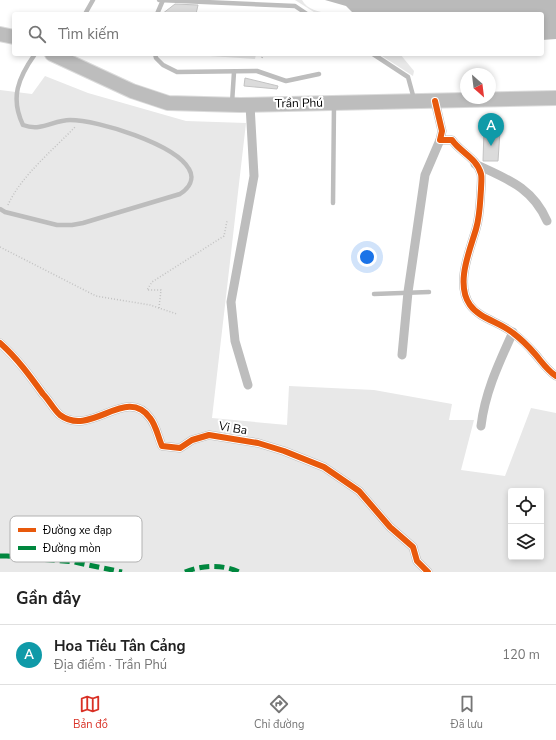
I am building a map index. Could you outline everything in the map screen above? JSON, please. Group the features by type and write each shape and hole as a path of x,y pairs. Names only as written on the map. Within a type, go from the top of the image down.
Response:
{"main road":[{"path":"0,34 12,37"},
{"name":"Trần Phú","path":"59,56 132,91 168,102 250,105 556,98"}],"street":[{"path":"402,354 408,292 425,175 440,140 442,130 435,101"},
{"path":"248,385 235,341 231,302 254,176 250,105"},
{"path":"440,140 452,140 455,145 471,158 481,174 480,204 476,228 467,252 464,280 469,304 478,314 493,320 513,332 534,353 549,372 556,376"},
{"path":"475,164 506,178 528,192 541,207 547,221"},
{"path":"481,426 484,405 497,368 513,332"},
{"name":"Vi Ba","path":"0,343 12,354 60,415 71,421 85,422 123,406 136,408 150,418 162,446 180,448 192,440 210,435 258,443 284,451 324,467 359,491 390,527 413,547 417,561 428,572"}],"lane":[{"path":"86,12 93,0"},
{"path":"159,0 295,6 304,12"},
{"path":"157,12 163,0"},
{"path":"0,209 5,212 58,225 77,224 180,194 187,190 191,182 190,171 184,162 165,148 117,128 80,121 61,121 32,129 23,126 20,118 16,91 26,66 34,56"},
{"path":"156,56 163,65 177,72 257,71 286,81 319,74"},
{"path":"376,56 408,78 415,101"},
{"path":"232,105 234,72"},
{"path":"333,204 334,103"},
{"path":"374,294 429,292"}],"path":[{"path":"5,212 13,194 45,156 80,121"},
{"path":"159,308 161,290 147,290 152,282 224,236 227,221"},
{"path":"0,247 96,296 127,300 177,314"}],"shaded area":[{"path":"295,0 302,0 310,8 321,12 314,12"},
{"path":"325,0 556,0 556,39 544,40 544,12 352,12 346,6"},
{"path":"210,56 256,56 255,59"},
{"path":"382,56 402,56 414,71 413,76"},
{"path":"45,76 88,93 186,121 246,123 212,418 287,425 289,386 374,390 452,404 449,420 474,420 461,470 505,476 531,408 556,413 556,572 0,572 0,90 32,94"}],"building":[{"path":"175,4 198,5 196,12 165,12"},
{"path":"245,78 278,86 277,89 244,86"},
{"path":"484,130 500,131 498,161 483,161"}],"marked path":[{"path":"0,556 10,556"},
{"path":"74,562 122,572"},
{"path":"185,572 212,566 232,569 239,572"}],"cycle path":[{"path":"435,101 442,131 440,140 452,140 472,159 479,168 481,176 478,219 465,267 464,287 466,297 470,305 479,314 508,329 522,340 547,369 556,376"},
{"path":"0,343 23,367 58,413 72,420 84,421 119,409 130,407 141,409 152,421 162,446 180,448 192,440 209,435 258,443 284,451 324,467 359,491 390,527 413,547 417,561 428,572"}],"place":[{"name":"Hoa Tiêu Tân Cảng","path":"491,146"}]}
